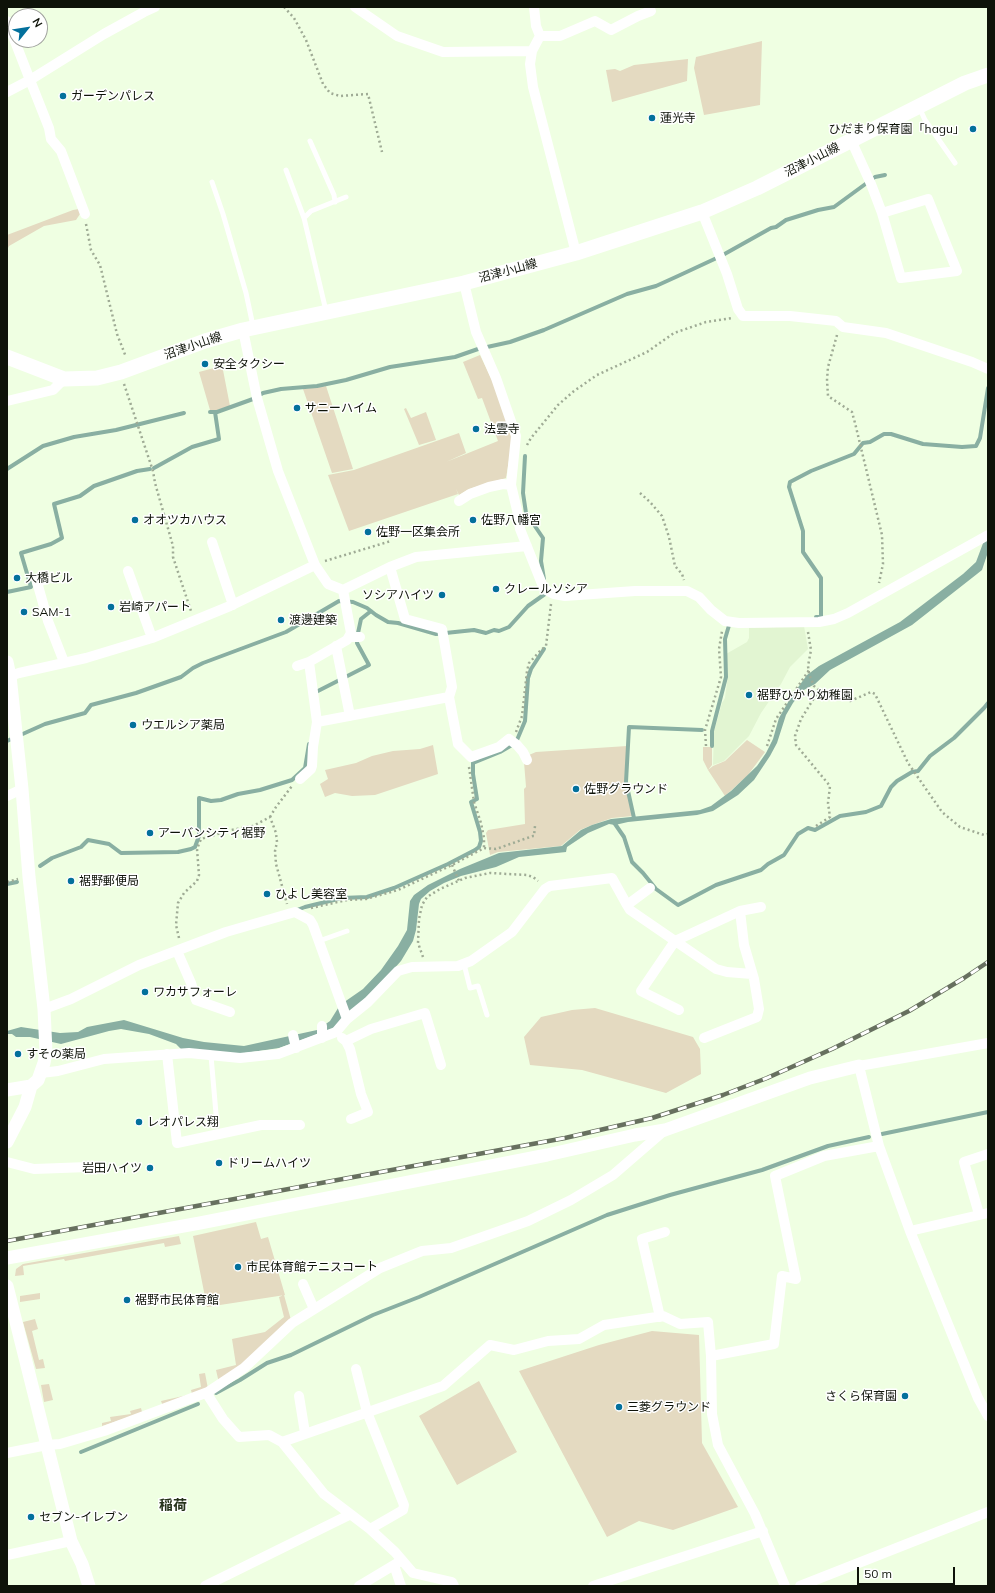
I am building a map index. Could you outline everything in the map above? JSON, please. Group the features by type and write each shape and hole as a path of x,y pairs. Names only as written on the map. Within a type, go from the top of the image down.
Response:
{"main road":[{"name":"沼津小山線","path":"7,356 64,379 97,378 127,370 205,341 249,328 464,283 576,253 702,212 757,188 965,83 988,75"}],"street":[{"path":"7,92 30,80 104,34 155,7"},
{"path":"355,7 397,36 443,52 532,51"},
{"path":"534,7 536,26 540,36 532,51 530,64 534,87 576,253"},
{"path":"540,36 560,36 595,21 611,30 651,11"},
{"path":"7,21 49,128 51,139 61,151 85,214"},
{"path":"850,140 865,168 882,213 901,278 957,271 928,199 882,213"},
{"path":"702,212 727,274 738,309 743,316 790,316 836,321 843,327 886,333 972,362 988,369"},
{"path":"464,283 476,332 496,378 516,436 511,485 520,529 544,589 554,594 565,596 687,591 699,596 711,610 725,621 739,624 820,622 834,619 883,594 985,536"},
{"path":"249,328 258,398 278,471 315,565 328,584 343,590 390,567 416,557 527,546"},
{"path":"7,401 53,390 64,379"},
{"path":"459,501 470,494 489,487 503,484 511,485"},
{"path":"212,542 233,605"},
{"path":"9,677 19,673 86,658 152,638 233,605 315,565"},
{"path":"390,567 406,618 442,629 452,687 449,697 458,744 470,757 513,742 524,752 527,760"},
{"path":"128,571 152,638"},
{"path":"47,579 37,582 48,621 64,662"},
{"path":"297,666 308,662 347,640 349,637 351,633 343,590"},
{"path":"349,637 360,637"},
{"path":"336,646 350,716"},
{"path":"7,662 22,789 29,877 44,1014 46,1052 41,1074 38,1080 31,1086 7,1090"},
{"path":"300,779 311,769 312,766 317,722 308,662"},
{"path":"317,722 449,697"},
{"path":"7,796 22,789"},
{"path":"41,1074 104,1059 189,1053 240,1058 278,1054 296,1048 336,1032 347,1019 368,1002 398,971 412,967 458,966 471,961 512,932 545,889 555,884 612,878 630,910 674,941 716,969 727,972 752,974"},
{"path":"627,904 650,888"},
{"path":"680,1010 641,991 674,941 740,911 761,907"},
{"path":"704,1038 757,1017 759,1009 744,945 740,911"},
{"path":"44,1014 139,965 226,932 294,913 310,920 313,925 347,1019"},
{"path":"180,950 196,1000 230,1012"},
{"path":"346,1041 372,1029 425,1013 441,1065"},
{"path":"322,1026 322,1038"},
{"path":"336,1032 346,1041 361,1094 368,1112 351,1118"},
{"path":"293,1035 296,1048"},
{"path":"7,1258 231,1217 547,1155 665,1130 837,1070 988,1043"},
{"path":"167,1054 177,1143 261,1125 300,1125"},
{"path":"859,1066 879,1146 910,1231 978,1398 988,1416"},
{"path":"7,1142 25,1107 31,1086"},
{"path":"7,1453 47,1444 60,1444 104,1431 208,1392 244,1368 292,1323 380,1268 422,1251 451,1248 528,1221 571,1200 613,1175 665,1130"},
{"path":"711,1356 774,1344 782,1276 796,1279 775,1176 824,1156 879,1146"},
{"path":"910,1231 983,1214 964,1162 988,1154"},
{"path":"7,1162 34,1169 88,1167"},
{"path":"660,1317 642,1239 665,1232"},
{"path":"303,1284 314,1309"},
{"path":"7,1286 71,1541 82,1564 89,1586"},
{"path":"282,1442 444,1386 490,1345 514,1350 548,1341 579,1339 604,1326 662,1316 680,1324 708,1322 711,1356 712,1414 718,1445 755,1514 785,1586"},
{"path":"356,1369 368,1412 404,1505 404,1510 370,1530"},
{"path":"208,1392 208,1397 223,1419 239,1437 269,1435 282,1442 324,1494 370,1530 398,1563 413,1573 452,1582 454,1586"},
{"path":"299,1396 305,1434"},
{"path":"800,1586 988,1512"},
{"path":"205,1586 349,1515"},
{"path":"593,1586 763,1531"},
{"path":"7,1556 71,1541"},
{"path":"361,1586 398,1563"},
{"path":"398,1563 401,1586"}],"lane":[{"path":"918,106 955,163"},
{"path":"310,141 334,194 335,202"},
{"path":"286,170 304,218 326,312"},
{"path":"212,182 246,292 249,328"},
{"path":"304,218 311,211 346,197"},
{"path":"319,941 347,931"},
{"path":"464,964 470,988 478,986 487,1015"},
{"path":"211,1056 217,1125"}],"path":[{"path":"284,7 294,18 306,40 324,84 330,93 340,96 368,94 382,152"},
{"path":"85,214 90,250 100,265 127,370 134,419 153,471 172,546 173,557 194,620"},
{"path":"524,451 530,438 558,405 574,391 598,376 647,352 674,333 706,322 743,316"},
{"path":"841,325 835,340 828,368 828,396 852,412 882,535 883,564 878,582 883,594"},
{"path":"640,493 662,516 669,537 675,566 682,574 684,579 683,591"},
{"path":"327,561 391,541"},
{"path":"513,742 522,716 529,663 546,646 551,604 554,594"},
{"path":"706,746 705,730 721,677 719,649 725,621"},
{"path":"806,622 811,650 809,674 814,686 819,690 829,692 850,701 871,692 875,694 911,768 942,812 960,827 984,835 988,834"},
{"path":"767,746 776,719 809,669"},
{"path":"816,826 830,818 828,803 830,786 796,745 794,736 800,719 819,690"},
{"path":"470,757 468,763 474,799 484,838 484,848"},
{"path":"180,950 176,925 178,907 182,897 197,881 199,875 197,849 201,839 231,830 253,826 270,817 289,790 300,779"},
{"path":"270,817 276,833 276,864 280,882 294,913 335,902 347,900 366,900 398,890 452,865 484,848 496,849 534,836 535,826"},
{"path":"452,865 459,881"},
{"path":"427,966 418,942 419,919 422,905 427,897 440,889 459,881 490,873 527,875 533,877 545,889"},
{"path":"7,882 14,880"}],"shaded area":[{"path":"762,41 760,105 704,115 694,68 696,57"},
{"path":"688,59 687,81 612,102 606,70 615,69 620,71 634,65"},
{"path":"79,209 80,214 76,220 44,226 9,246 7,250 7,235"},
{"path":"480,355 498,393 511,433 512,443 506,478 469,489 459,495 456,489 458,494 349,531 328,475 354,470 459,433 466,453 446,462 498,441 482,398 478,399 463,362"},
{"path":"214,368 223,370 230,406 217,410 210,410 199,372"},
{"path":"326,386 353,469 332,473 303,389"},
{"path":"406,408 411,418 426,412 436,440 419,445 404,409"},
{"name":"裾野ひかり幼稚園","path":"804,626 808,649 790,667 781,684 761,713 749,736 724,761 713,765 714,731 722,703 725,698 728,675 726,654 747,642 749,638 749,628"},
{"path":"747,740 765,752 748,775 725,796 708,770 725,761"},
{"path":"433,745 438,774 375,795 352,796 335,793 325,797 320,784 328,779 325,770 356,763 372,756 393,751 420,749"},
{"name":"佐野グラウンド","path":"627,746 625,780 633,816 612,818 580,830 561,846 498,852 490,855 486,833 488,830 525,824 524,789 526,787 524,762 529,755 536,752"},
{"path":"703,747 712,747 712,765 708,770 703,760"},
{"path":"595,1008 693,1037 700,1049 701,1074 666,1093 582,1070 530,1065 524,1037 541,1017 572,1010"},
{"name":"市民体育館テニスコート","path":"256,1222 261,1239 268,1237 285,1295 207,1307 193,1236"},
{"path":"179,1236 181,1244 165,1247 164,1243 65,1261 64,1259 23,1266 24,1275 15,1276 16,1269 23,1264"},
{"path":"40,1293 40,1299 20,1302 20,1296"},
{"path":"284,1295 291,1320 244,1367 219,1383 216,1370 236,1365 232,1339 265,1332 284,1317 279,1297"},
{"path":"35,1319 38,1329 32,1331 39,1360 43,1359 45,1368 36,1369 23,1322"},
{"name":"三菱グラウンド","path":"652,1331 699,1335 702,1443 738,1507 673,1530 639,1521 607,1537 519,1371 599,1345"},
{"path":"205,1373 208,1389 163,1406 161,1401 192,1394 191,1390 201,1387 199,1374"},
{"path":"479,1381 517,1452 457,1485 419,1416"},
{"path":"49,1384 53,1400 44,1402 41,1385"},
{"path":"161,1406 102,1426 102,1423 111,1421 110,1417 131,1414 130,1411 141,1408 142,1412"}],"water":[{"path":"988,530 988,552 982,570 912,625 830,670 815,684 802,691 786,715 777,743 770,756 754,780 738,795 713,811 697,815 628,822 615,825 609,824 588,833 567,847 566,852 519,857 496,867 461,876 430,891 421,899 413,941 401,961 373,992 332,1029 279,1048 238,1054 181,1049 176,1044 149,1034 121,1029 61,1044 30,1037 16,1037 12,1034 7,1034 7,1031 21,1027 60,1033 78,1032 87,1027 124,1020 183,1038 204,1042 244,1046 317,1030 330,1021 340,1005 363,989 381,970 407,930 410,901 414,895 428,885 460,869 499,853 562,846 581,830 611,819 700,810 711,806 731,791 757,766 773,739 779,718 791,697 807,675 819,666 900,622 963,574 976,562"}],"waterway":[{"path":"210,412 217,412 253,399 263,393 281,389 317,386 346,380 390,367 455,357 478,349 510,342 544,330 627,294 656,286 721,256 771,228 776,227 786,220 818,210 834,207 875,177 885,175"},
{"path":"816,617 821,617 821,578 803,552 803,531 789,487 790,482 811,471 854,454 863,443 870,442 884,434 891,434 923,444 962,447 976,446 980,438 988,388"},
{"path":"154,468 192,447 219,439 215,412"},
{"path":"7,469 43,446 74,437 116,430 184,413"},
{"path":"525,456 523,493 526,513 543,538 541,561 544,579"},
{"path":"7,592 31,587 21,553 51,544 62,538 54,504 80,496 94,486 137,471 150,469"},
{"path":"7,741 45,724 85,713 91,705 136,693 181,677 203,663 286,632 339,601 353,602 367,608 388,622 398,623 436,634 474,630 486,633 494,630 499,631 509,627 528,606 545,594 545,590"},
{"path":"314,693 369,665 357,643 361,619 371,611"},
{"path":"712,746 712,731 726,677 725,639 730,622"},
{"path":"475,800 477,799 473,774 473,763 500,752 512,745 517,740 525,721 528,678 531,669 544,649"},
{"path":"613,821 624,837 632,862 656,889 678,905 716,885 761,870 768,864 784,855 798,834 808,828 815,830 840,816 866,812 881,806 891,787 897,781 912,772 918,771 930,756 954,738 988,703"},
{"path":"634,818 626,782 629,727 702,730"},
{"path":"40,866 52,858 81,847 88,840 109,844 121,853 178,852 191,849 195,847 199,836 199,798 211,801 221,800 292,780 305,768 309,744"},
{"path":"297,910 342,898 367,897 394,888 448,864 475,850 479,847 481,841 480,832 471,802 473,801"},
{"path":"7,884 17,882"},
{"path":"882,1134 988,1112"},
{"path":"216,1393 267,1363 291,1355 373,1315 419,1297 607,1215 670,1195 762,1170 828,1146 869,1137"},
{"path":"81,1452 198,1404"}],"railway":[{"path":"7,1241 565,1138 652,1118 723,1095 767,1078 832,1049 909,1011 988,962"}],"place":[{"name":"ガーデンパレス","path":"63,96"},
{"name":"蓮光寺","path":"652,118"},
{"name":"ひだまり保育園「hagu」","path":"973,129"},
{"name":"安全タクシー","path":"205,364"},
{"name":"サニーハイム","path":"297,408"},
{"name":"法雲寺","path":"476,429"},
{"name":"オオツカハウス","path":"135,520"},
{"name":"佐野八幡宮","path":"473,520"},
{"name":"佐野一区集会所","path":"368,532"},
{"name":"大橋ビル","path":"17,578"},
{"name":"クレールソシア","path":"496,589"},
{"name":"ソシアハイツ","path":"442,595"},
{"name":"岩崎アパート","path":"111,607"},
{"name":"SAM-1","path":"24,612"},
{"name":"渡邊建築","path":"281,620"},
{"name":"裾野ひかり幼稚園","path":"749,695"},
{"name":"ウエルシア薬局","path":"133,725"},
{"name":"佐野グラウンド","path":"576,789"},
{"name":"アーバンシティ裾野","path":"150,833"},
{"name":"裾野郵便局","path":"71,881"},
{"name":"ひよし美容室","path":"267,894"},
{"name":"ワカサフォーレ","path":"145,992"},
{"name":"すその薬局","path":"18,1054"},
{"name":"レオパレス翔","path":"139,1122"},
{"name":"ドリームハイツ","path":"219,1163"},
{"name":"岩田ハイツ","path":"150,1168"},
{"name":"市民体育館テニスコート","path":"238,1267"},
{"name":"裾野市民体育館","path":"127,1300"},
{"name":"さくら保育園","path":"905,1396"},
{"name":"三菱グラウンド","path":"619,1407"},
{"name":"セブン-イレブン","path":"31,1517"}],"district":[{"name":"稲荷","path":"173,1506"}]}
